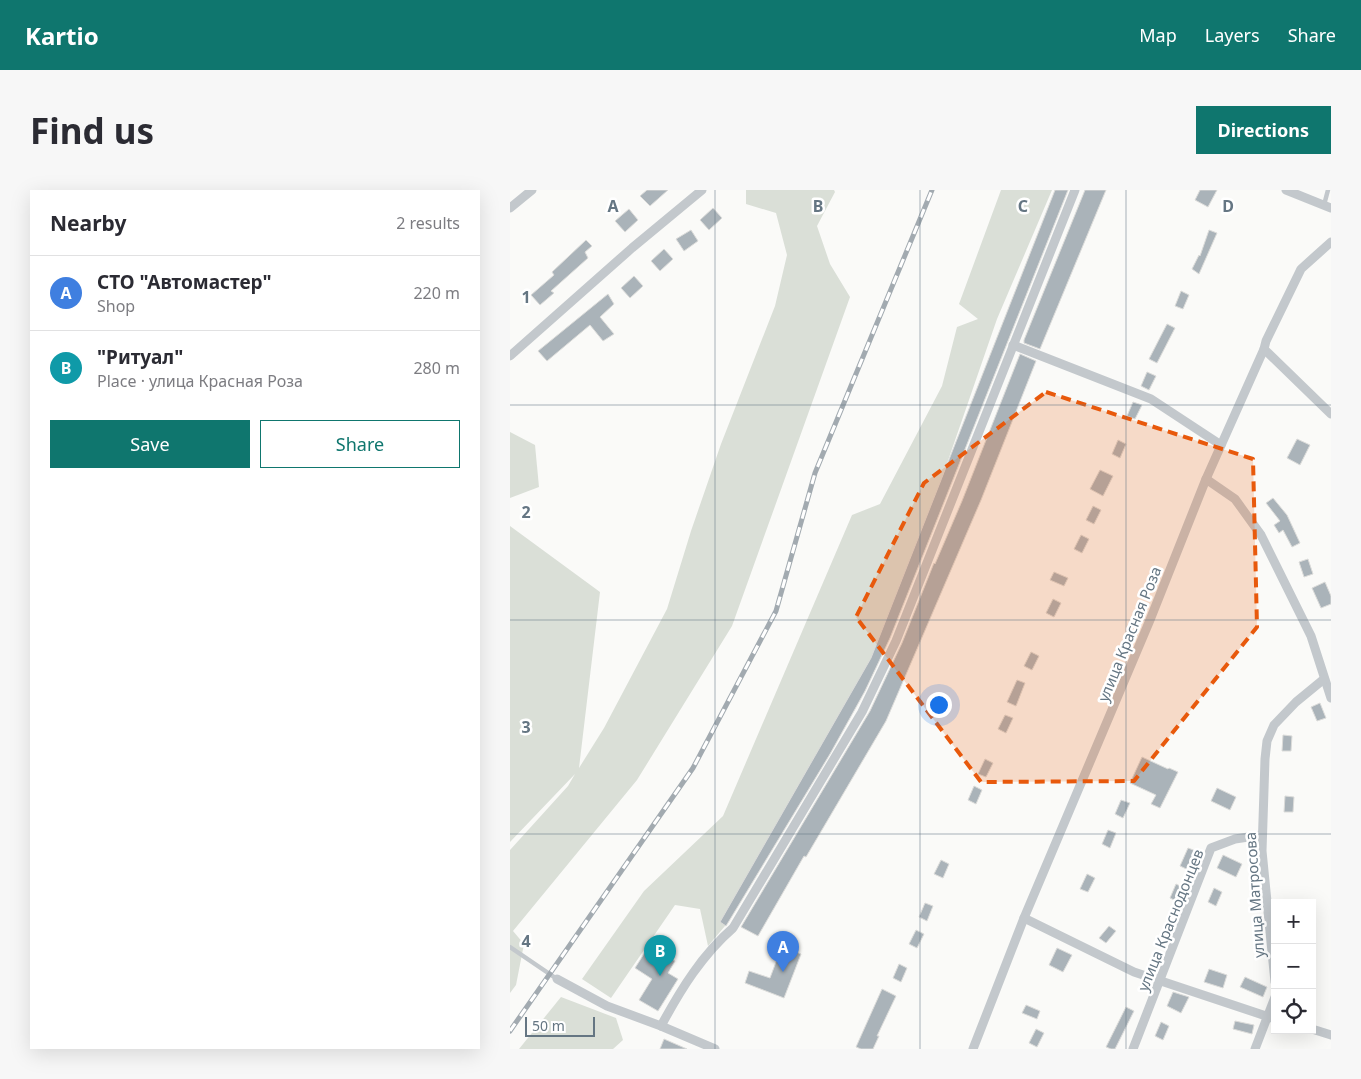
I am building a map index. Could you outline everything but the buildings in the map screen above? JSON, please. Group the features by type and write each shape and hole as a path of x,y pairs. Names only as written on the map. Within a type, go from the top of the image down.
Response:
{"street":[{"path":"510,208 532,190"},
{"path":"510,356 632,248 702,190"},
{"path":"661,1026 688,978 715,943 733,928 862,712 896,641 1075,190"},
{"path":"1286,190 1328,207"},
{"name":"улица Красная Роза","path":"973,1049 1024,918 1150,620 1206,479 1266,341 1301,269 1331,242"},
{"path":"1013,346 1151,399 1221,445"},
{"path":"1264,349 1331,414"},
{"path":"1206,479 1235,499 1261,535 1311,636 1331,698"},
{"name":"улица Матросова","path":"1271,944 1262,851 1267,741 1274,726 1296,702 1324,679"},
{"name":"улица Краснодонцев","path":"1133,1049 1211,848 1235,839 1262,835"},
{"path":"1024,918 1134,972 1271,1018 1255,1049"},
{"path":"557,979 607,1006 715,1049"},
{"path":"1316,1031 1331,1035"}],"lane":[{"path":"1328,190 1328,207"},
{"path":"510,947 557,979"}],"highlighted area":[{"path":"1046,392 1253,459 1257,627 1134,781 981,782 856,617 924,483"}],"shaded area":[{"path":"746,190 834,190 835,192 817,226 830,264 850,297 732,626 637,780 513,931 524,944 516,985 510,993 510,850 568,786 575,774 510,842 510,526 600,592 579,768 604,728 667,609 721,444 775,306 787,255 776,213 746,204"},
{"path":"1001,190 1052,190 997,319 880,657 725,926 708,946 700,909 675,905 611,998 582,979 644,891 723,816 852,515 880,504 942,386 957,327 978,319 959,304"},
{"path":"510,432 535,445 539,487 510,498"},
{"path":"561,997 616,1018 623,1040 613,1049 519,1049"}],"railway":[{"path":"510,1031 693,768 776,611 815,473 932,190"}],"place":[{"name":"СТО \"Автомастер\"","path":"783,972"},
{"name":"\"Ритуал\"","path":"660,976"}]}
